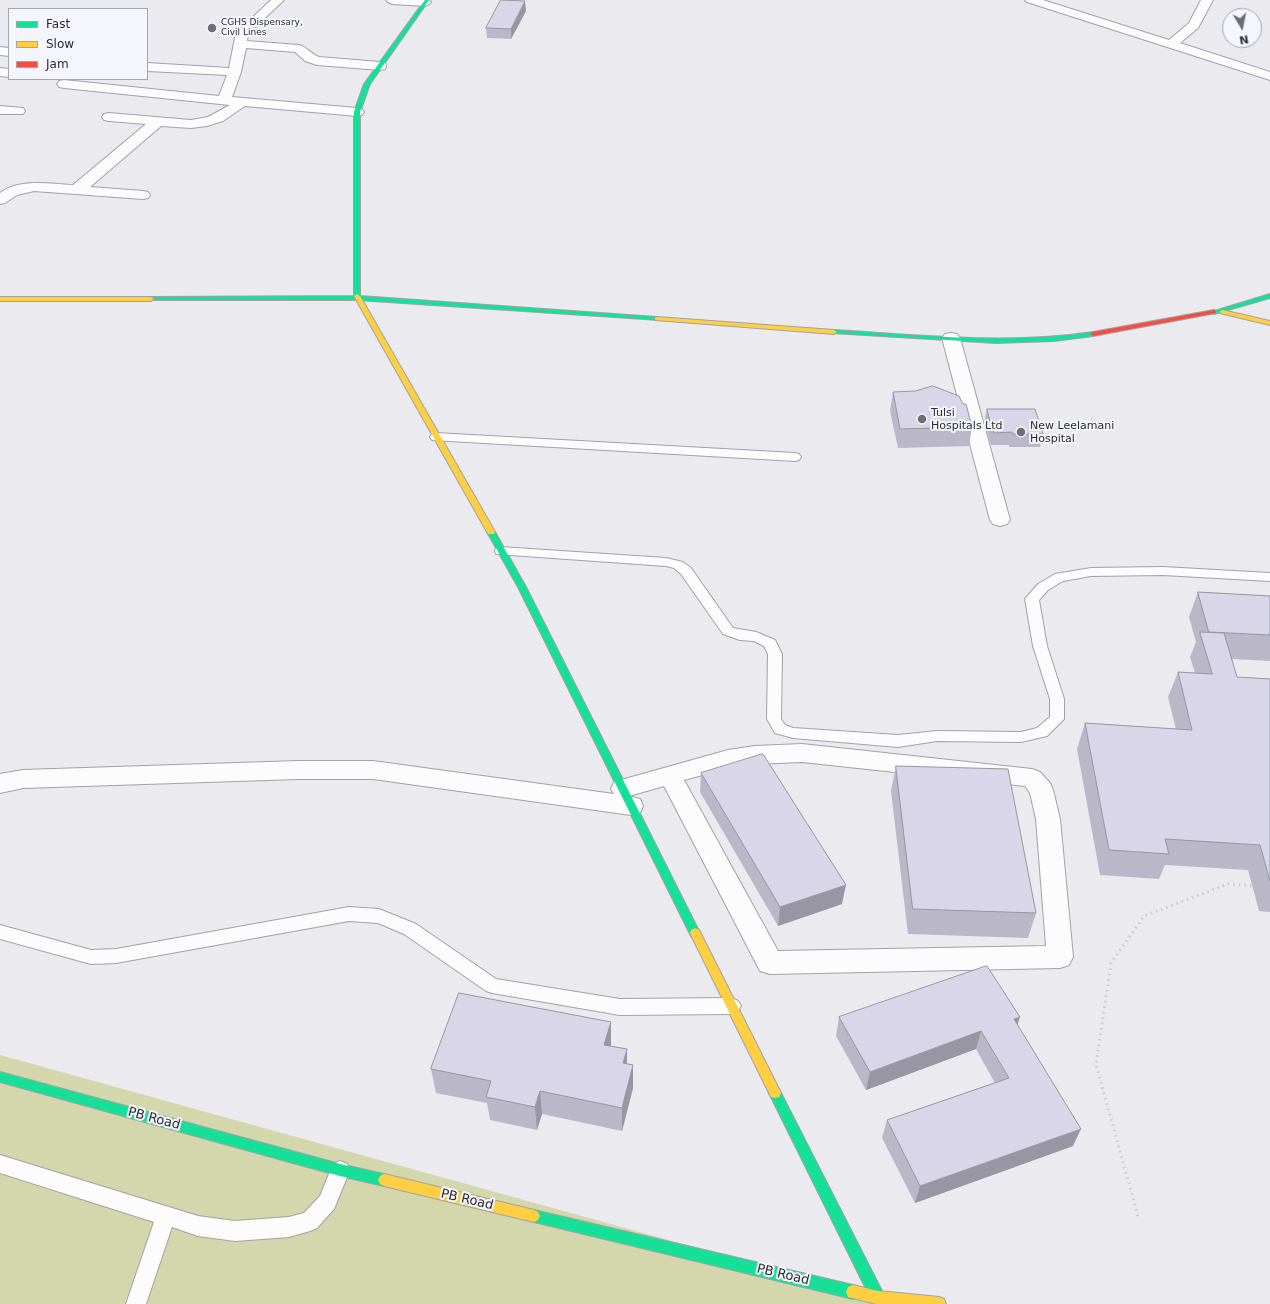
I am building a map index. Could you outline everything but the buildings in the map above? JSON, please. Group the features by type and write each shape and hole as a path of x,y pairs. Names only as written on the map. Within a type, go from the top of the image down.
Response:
{"street":[{"path":"224,100 235,72 242,33 278,0"},
{"path":"392,0 426,1"},
{"path":"1031,0 1270,76"},
{"path":"1172,44 1194,25 1207,0"},
{"path":"426,1 367,84 357,112 357,298 522,587 732,1006 877,1301"},
{"path":"240,44 299,49 309,58 317,61 380,66"},
{"path":"148,67 235,72"},
{"path":"64,84 357,112"},
{"path":"109,117 192,124 211,122 242,102"},
{"path":"0,110 18,111"},
{"path":"77,190 158,121"},
{"path":"0,200 12,191 34,187 143,195"},
{"path":"0,299 357,298 836,332 952,338 1035,340 1077,337 1218,312 1270,296"},
{"path":"1218,312 1270,322"},
{"path":"952,338 1000,520"},
{"path":"0,784 3,782 23,779 298,770 373,770 627,797 670,776 728,759 755,755 802,753 1032,778 1041,790 1048,819 1060,957 770,963 670,776"},
{"name":"PB Road","path":"0,1077 340,1170 877,1301 939,1304"}],"lane":[{"path":"436,437 795,457"},
{"path":"501,551 666,562 678,565 686,571 728,631 740,635 756,637 770,643 775,654 774,719 780,729 793,733 878,741 898,741 937,736 1021,737 1042,732 1057,719 1057,699 1040,646 1032,599 1043,587 1060,577 1091,572 1133,570 1270,577"},
{"path":"0,932 91,957 116,956 349,914 379,916 410,929 492,986 620,1007 732,1006"},
{"path":"0,1164 198,1226 235,1231 289,1227 310,1221 327,1202 340,1170"},
{"path":"136,1304 166,1216"}],"path":[{"path":"1138,1216 1096,1064 1111,963 1144,916 1228,884 1263,887"}],"green space":[{"path":"0,1055 878,1298 877,1304 0,1304"}],"traffic: fast":[{"path":"357,296 357,112 367,84 427,0"},
{"path":"1214,312 1270,296"},
{"path":"151,299 357,298 657,319"},
{"path":"834,332 996,340 1054,339 1093,334"},
{"path":"491,532 522,587 695,933"},
{"path":"0,1077 340,1170 384,1180"},
{"path":"775,1093 878,1298"},
{"path":"534,1216 853,1292"}],"traffic: slow":[{"path":"357,296 491,532"},
{"path":"0,299 151,299"},
{"path":"1222,312 1270,323"},
{"path":"657,319 834,332"},
{"path":"695,933 775,1093"},
{"path":"384,1180 534,1216"},
{"path":"853,1292 878,1298 939,1304"}],"traffic: jam":[{"path":"1093,334 1214,312"}],"place":[{"name":"CGHS Dispensary, Civil Lines","path":"212,28"},
{"name":"Tulsi Hospitals Ltd","path":"922,419"},
{"name":"New Leelamani Hospital","path":"1021,432"}]}
